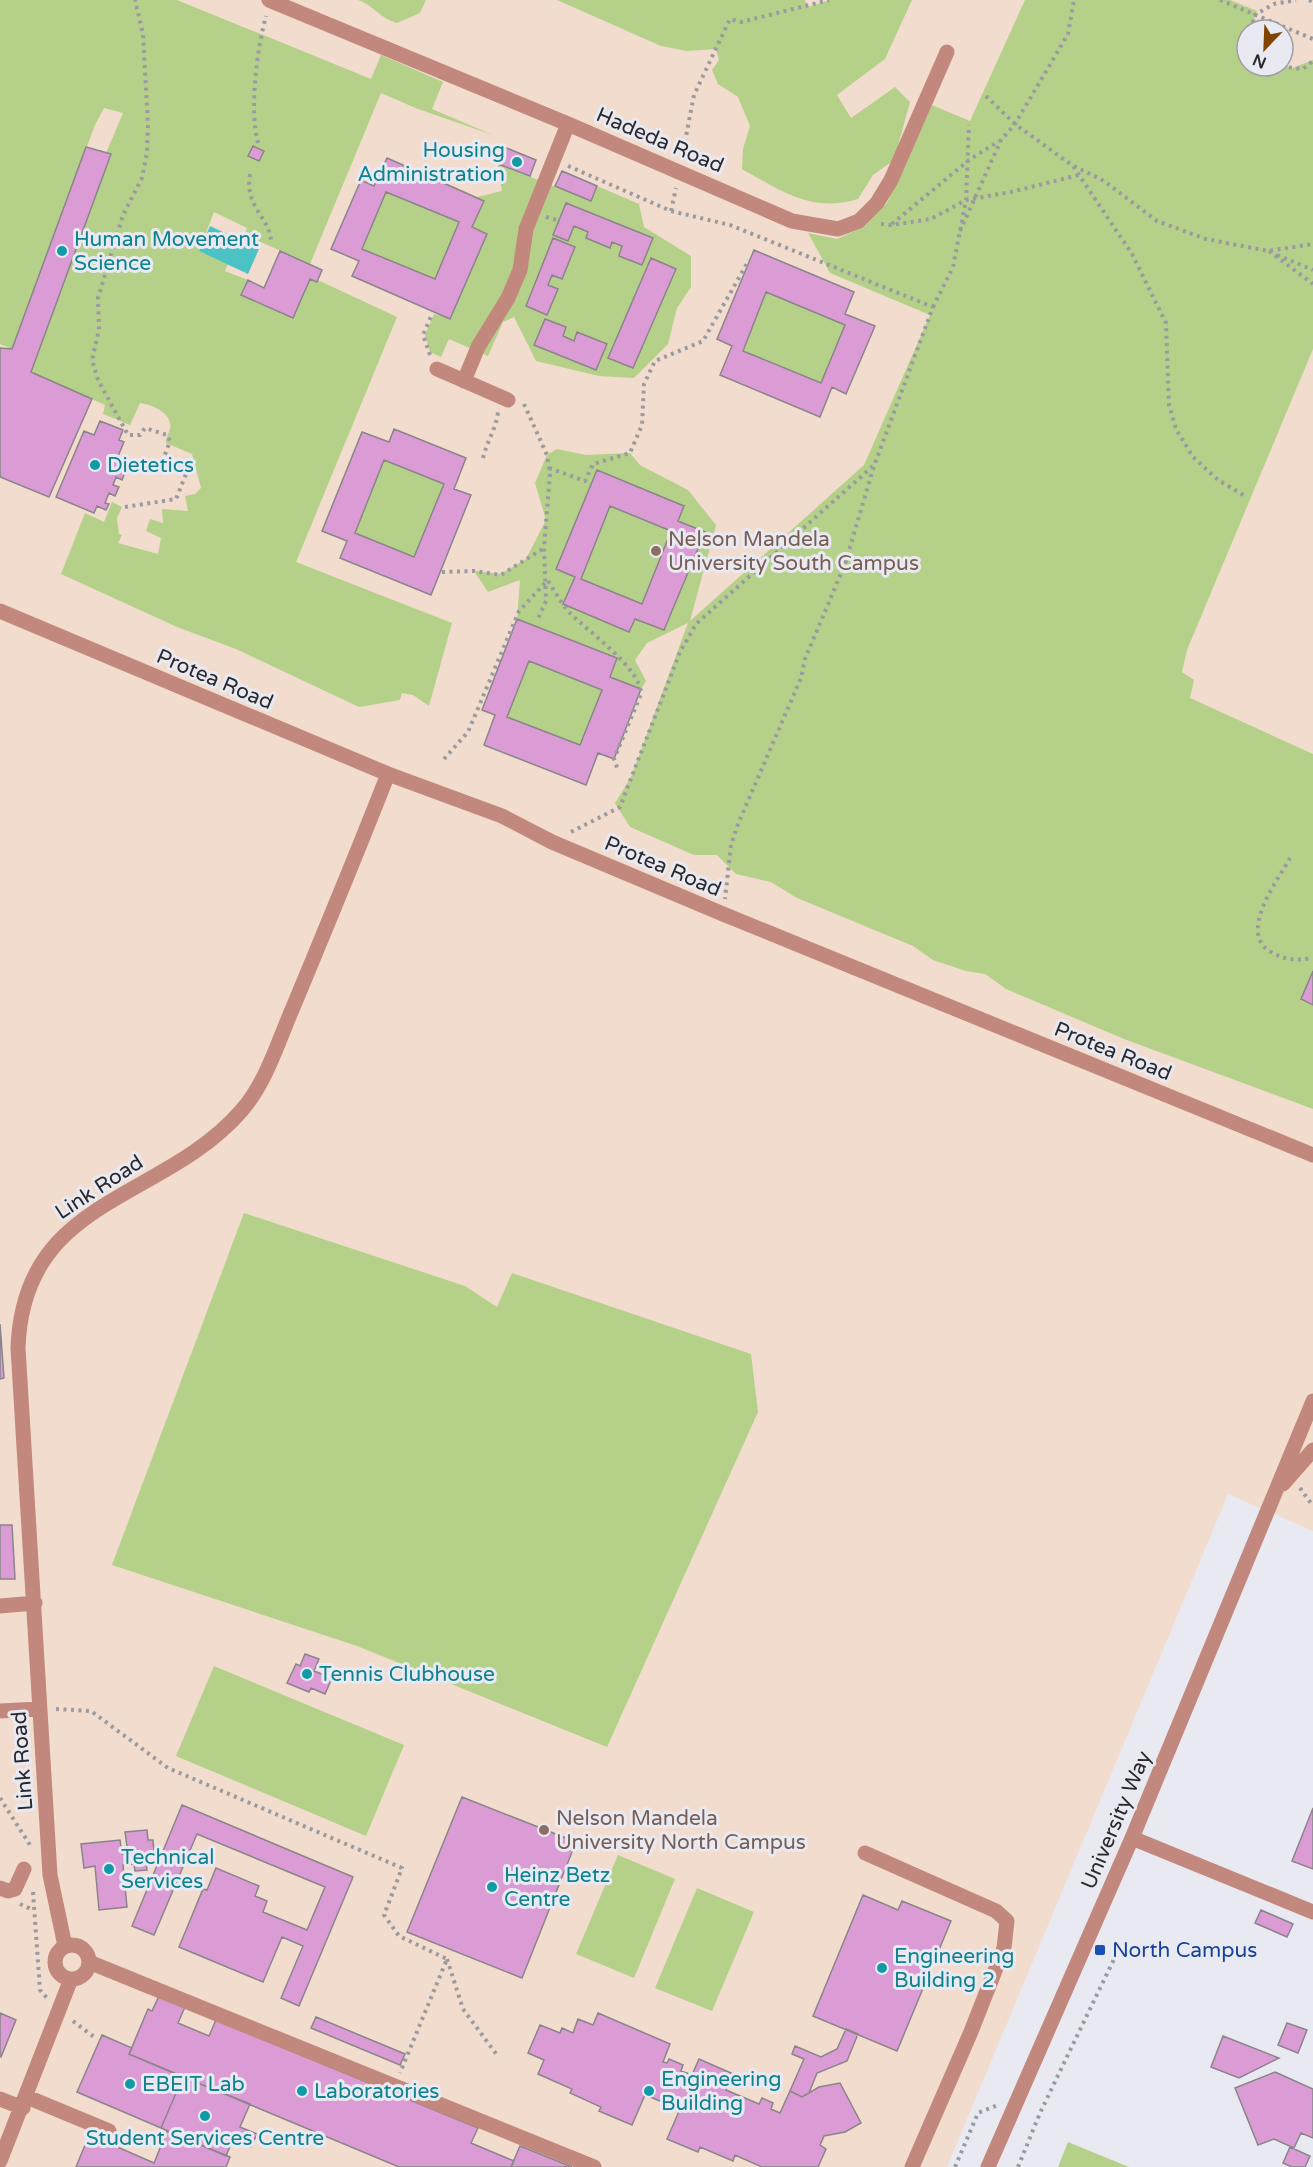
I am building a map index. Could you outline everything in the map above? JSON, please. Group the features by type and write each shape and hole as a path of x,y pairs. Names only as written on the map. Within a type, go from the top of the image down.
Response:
{"lane":[{"name":"Hadeda Road","path":"270,0 568,124 792,221 838,229 859,221"},
{"path":"859,221 877,202 891,180 947,52"},
{"path":"464,381 478,346 508,298 520,270 526,229 568,124"},
{"path":"437,369 504,398"},
{"name":"Protea Road","path":"0,611 388,774 502,816 552,842 723,914 1313,1155"},
{"name":"Link Road","path":"65,1946 50,1875 18,1348 22,1310 43,1258 68,1229 213,1139 244,1107 271,1060 388,774"},
{"name":"University Way","path":"988,2167 1132,1838 1279,1488 1313,1401"},
{"name":"University Way","path":"1279,1488 1296,1473 1313,1450"},
{"path":"0,1606 35,1603"},
{"path":"0,1711 39,1709"},
{"path":"1132,1838 1313,1912"},
{"path":"865,1853 996,1911 1006,1921 1004,1948 970,2034 912,2167"},
{"path":"0,1888 8,1891 15,1889 29,1875"},
{"path":"71,1979 60,1974 55,1965 57,1953 65,1946 81,1947 89,1962 594,2167"},
{"path":"0,2162 71,1979 86,1972 89,1962"},
{"path":"0,2099 25,2102 109,2132"}],"path":[{"path":"125,507 176,499 186,474 185,470 163,460 170,441 168,435 145,429 140,435 128,435 123,429 112,402 98,380 92,360 99,330 98,298 123,215 142,178 147,152 148,125 143,34 135,0"},
{"path":"258,143 256,60 270,0"},
{"path":"671,211 694,95 730,19 741,22 829,0"},
{"path":"891,225 969,159 1001,139 1015,124 1068,34 1074,0"},
{"path":"1220,0 1253,16 1313,39"},
{"path":"1253,16 1274,4 1296,0"},
{"path":"1309,0 1313,2"},
{"path":"1295,68 1303,69 1313,61"},
{"path":"986,96 1015,124 1073,166 1104,181 1157,221 1206,239 1268,251 1313,270"},
{"path":"723,914 731,845 738,824 801,678 805,658 845,564 874,466 933,307 953,267 966,200 969,125"},
{"path":"960,231 1001,139"},
{"path":"554,160 671,211 730,225 933,307"},
{"path":"1073,166 1132,254 1166,323 1169,405 1176,429 1193,457 1218,480 1245,496"},
{"path":"250,174 252,204 269,228 271,244"},
{"path":"859,221 891,225 931,219 966,200 1079,175"},
{"path":"1268,251 1313,244"},
{"path":"1268,251 1313,284"},
{"path":"549,468 585,481 593,464 630,453 642,425 644,384 655,361 703,341 749,260"},
{"path":"432,314 423,335 437,369"},
{"path":"483,458 487,439 496,428 504,398 525,404 547,455 549,468 544,548 546,601 537,621"},
{"path":"552,842 620,807 680,652 696,624 874,466"},
{"path":"442,572 474,571 501,574 544,548"},
{"path":"444,759 468,732 519,610 547,581"},
{"path":"547,581 569,612 617,658 639,683 641,694 614,759 618,770"},
{"path":"1290,858 1258,916 1258,933 1261,943 1268,951 1284,959 1298,961 1311,958"},
{"path":"1296,1473 1301,1492 1313,1506"},
{"path":"39,1709 92,1711 168,1768 402,1868 384,1915 399,1936 447,1959 463,2008 497,2055"},
{"path":"0,1798 30,1844 31,1854"},
{"path":"29,1875 40,1990 59,2011 94,2037"},
{"path":"1018,2167 1114,1957"},
{"path":"395,2085 447,1959"}],"shaded area":[{"name":"Nelson Mandela University South Campus","path":"0,0 1313,0 1313,1531 1228,1494 947,2167 0,2167"}],"green space":[{"path":"0,0 177,0 371,79 381,55 443,82 432,109 493,135 418,109 381,93 310,264 245,235 247,228 214,212 199,251 228,264 225,271 248,280 241,295 292,318 310,279 320,281 397,317 296,562 452,623 429,706 413,695 402,693 400,700 359,707 236,649 177,627 61,574 85,513 104,522 112,502 122,507 117,518 119,534 122,535 118,543 158,554 161,538 146,531 150,519 163,523 162,509 188,511 185,496 195,494 201,488 192,454 166,443 170,423 161,411 140,403 130,425 103,414 105,405 31,372 110,155 106,153 123,113 104,108 95,125 12,349 0,344"},
{"path":"358,0 426,0 420,13 397,23"},
{"path":"557,0 805,0 808,7 830,0 912,0 885,59 837,95 851,118 895,87 910,102 894,160 873,175 858,199 841,203 826,203 797,198 784,192 742,169 743,149 750,126 738,97 718,84 712,70 719,60 716,49 687,51 661,46"},
{"path":"1025,0 1230,0 1257,11 1254,18 1235,18 1235,78 1295,78 1295,67 1313,60 1313,349 1187,650 1182,672 1194,680 1190,698 1313,754 1313,1109 1124,1039 1006,989 985,974 966,971 933,960 913,946 797,898 771,882 736,874 717,855 694,855 630,827 615,803 631,777 688,623 647,643 635,660 646,681 641,689 610,677 617,657 517,619 520,580 488,592 474,571 501,574 526,559 546,520 535,483 547,455 557,449 586,455 630,453 640,465 688,490 716,525 690,621 864,465 930,315 830,273 808,233 837,239 865,226 887,203 932,105 970,121","holes":["598,470 684,506 678,521 705,532 664,630 635,619 629,632 564,605 575,577 556,569"]},
{"path":"498,164 591,201 597,186 639,204 644,227 691,256 691,287 677,308 668,344 634,378 599,376 536,361 514,317 503,322 488,356 449,339 441,357 430,352 425,335 434,314 450,318 487,234 472,227 484,201 477,197 502,191"},
{"path":"386,192 459,222 435,279 362,249"},
{"path":"766,292 845,325 821,383 743,351"},
{"path":"384,460 444,484 414,557 355,533"},
{"path":"610,506 671,531 642,604 581,579"},
{"path":"529,661 602,690 580,745 507,717"},
{"path":"244,1213 465,1286 497,1307 512,1273 751,1354 758,1412 607,1747 357,1646 112,1565"},
{"path":"214,1666 404,1745 366,1836 176,1756"},
{"path":"618,1855 675,1879 634,1978 576,1954"},
{"path":"697,1888 754,1912 712,2011 655,1988"},
{"path":"1068,2142 1129,2167 1058,2167"}],"water":[{"path":"210,226 259,249 248,274 199,251"}],"building":[{"path":"253,146 264,151 259,161 248,156"},
{"name":"Human Movement Science","path":"86,147 111,154 31,372 92,399 49,497 0,477 0,348 12,349"},
{"name":"Housing Administration","path":"504,147 536,160 530,176 498,164"},
{"path":"387,158 484,201 472,227 487,234 450,319 352,276 359,261 331,249 361,180 374,186","holes":["386,192 459,222 435,279 362,249"]},
{"path":"562,171 597,186 591,201 555,186"},
{"path":"566,203 653,238 642,265 619,256 622,246 612,242 610,248 586,238 588,232 574,226 568,241 553,235"},
{"path":"553,238 575,247 562,279 552,275 548,285 558,289 547,315 526,306"},
{"path":"754,250 854,292 845,314 875,326 846,394 832,387 820,417 720,375 732,346 717,339","holes":["766,292 845,325 821,383 743,351"]},
{"path":"280,251 322,270 317,282 310,279 293,318 241,295 248,280 264,288"},
{"path":"651,258 676,269 633,368 608,358"},
{"path":"545,319 566,327 563,336 574,341 577,332 607,344 596,370 534,345"},
{"name":"Dietetics","path":"100,421 123,430 119,440 124,442 116,461 121,463 119,467 126,470 122,480 116,477 113,485 119,487 115,496 109,493 105,503 109,504 106,510 97,506 94,513 56,497 84,431 94,435"},
{"path":"394,429 466,458 454,489 471,495 431,595 340,558 347,541 322,531 362,432 389,442","holes":["384,460 444,484 414,557 355,533"]},
{"path":"597,470 684,506 678,521 705,532 664,630 635,619 629,632 563,604 575,577 556,569","holes":["610,506 671,531 642,604 581,579"]},
{"path":"517,619 617,658 610,677 641,689 614,759 598,753 586,785 484,745 495,715 482,710","holes":["529,661 602,690 580,745 507,717"]},
{"path":"1313,971 1313,1005 1301,999"},
{"path":"0,1324 4,1378 0,1379"},
{"path":"0,1525 12,1525 15,1579 0,1579"},
{"name":"Tennis Clubhouse","path":"305,1654 319,1659 314,1671 332,1678 325,1694 311,1688 309,1692 287,1683 296,1664 300,1666"},
{"name":"Heinz Betz Centre","path":"462,1797 576,1842 522,1978 407,1932"},
{"path":"182,1805 353,1877 299,2006 281,1998 303,1946 282,1937 263,1982 179,1947 203,1889 207,1890 216,1868 259,1886 255,1896 267,1901 263,1912 307,1930 325,1887 197,1834 154,1935 132,1926"},
{"path":"1313,1808 1313,1869 1292,1861"},
{"name":"Technical Services","path":"147,1830 148,1840 153,1840 154,1852 145,1853 147,1870 135,1871 134,1864 123,1865 127,1907 99,1910 95,1866 84,1868 81,1844 120,1840 122,1854 128,1854 125,1832"},
{"name":"Engineering Building 2","path":"863,1895 898,1910 902,1901 951,1921 897,2051 813,2016"},
{"path":"1261,1910 1293,1924 1287,1937 1255,1923"},
{"name":"Laboratories","path":"159,1996 185,2007 178,2023 209,2036 216,2020 478,2128 471,2143 514,2161 511,2167 399,2167 129,2054 148,2009 152,2011"},
{"path":"0,2013 16,2020 1,2057 0,2056"},
{"name":"Engineering Building","path":"598,2013 670,2044 663,2062 667,2063 669,2059 683,2065 681,2071 692,2075 699,2059 733,2074 726,2090 759,2104 762,2098 773,2103 771,2109 780,2113 790,2091 802,2097 819,2087 840,2083 861,2123 845,2132 824,2136 820,2145 826,2149 818,2167 762,2167 735,2155 733,2161 700,2147 698,2152 667,2139 680,2109 645,2095 632,2125 599,2111 601,2107 570,2093 572,2089 538,2074 544,2060 528,2053 540,2025 560,2033 562,2028 573,2033 578,2019 593,2025"},
{"path":"316,2017 405,2054 400,2065 311,2028"},
{"path":"1287,2023 1307,2030 1298,2053 1278,2045"},
{"path":"846,2029 858,2034 847,2061 817,2073 809,2093 802,2097 790,2091 804,2059 792,2054 795,2046 821,2057 837,2049"},
{"name":"EBEIT Lab","path":"102,2035 132,2048 129,2054 183,2077 161,2128 77,2092"},
{"path":"1223,2036 1279,2058 1239,2078 1211,2067"},
{"path":"1275,2072 1313,2089 1313,2138 1301,2133 1294,2148 1274,2139 1258,2145 1235,2088"},
{"name":"Student Services Centre","path":"183,2077 250,2104 240,2127 257,2134 251,2147 233,2139 226,2156 161,2128"},
{"path":"97,2130 109,2135 106,2142 154,2163 167,2131 230,2157 226,2167 76,2167 90,2133 95,2135"},
{"path":"520,2146 572,2167 511,2167"},
{"path":"1290,2147 1310,2156 1305,2167 1292,2167 1283,2163"}],"place":[{"name":"Housing Administration","path":"517,162"},
{"name":"Human Movement Science","path":"62,251"},
{"name":"Dietetics","path":"95,465"},
{"name":"Nelson Mandela University South Campus","path":"656,551"},
{"name":"Tennis Clubhouse","path":"307,1674"},
{"name":"Nelson Mandela University North Campus","path":"544,1830"},
{"name":"Technical Services","path":"109,1869"},
{"name":"Heinz Betz Centre","path":"492,1887"},
{"name":"North Campus","path":"1100,1950"},
{"name":"Engineering Building 2","path":"882,1968"},
{"name":"EBEIT Lab","path":"130,2084"},
{"name":"Laboratories","path":"302,2091"},
{"name":"Engineering Building","path":"649,2091"},
{"name":"Student Services Centre","path":"205,2116"}]}
